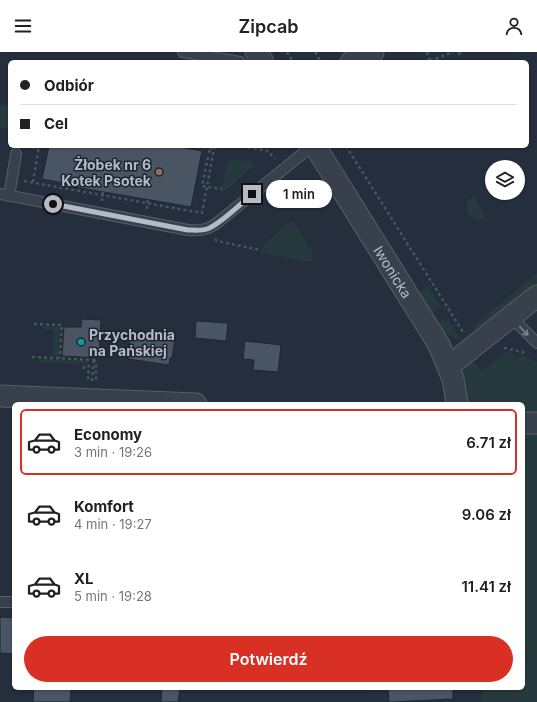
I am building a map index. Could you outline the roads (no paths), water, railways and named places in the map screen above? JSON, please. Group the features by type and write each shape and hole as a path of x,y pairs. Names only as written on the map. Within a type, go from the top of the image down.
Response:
{"street":[{"path":"358,60 377,55"},
{"name":"Iwonicka","path":"316,148 424,318 449,366 457,402"},
{"path":"449,366 537,296"},
{"path":"0,396 91,390 181,402"},
{"path":"525,423 537,424"}],"lane":[{"path":"183,52 252,59"},
{"path":"16,154 12,179 5,195 188,230 208,229 218,223 310,148"},
{"path":"511,317 537,343"},
{"path":"0,602 12,602"}],"place":[{"name":"Żłobek nr 6 Kotek Psotek","path":"159,172"},
{"name":"Przychodnia na Pańskiej","path":"81,342"}]}
